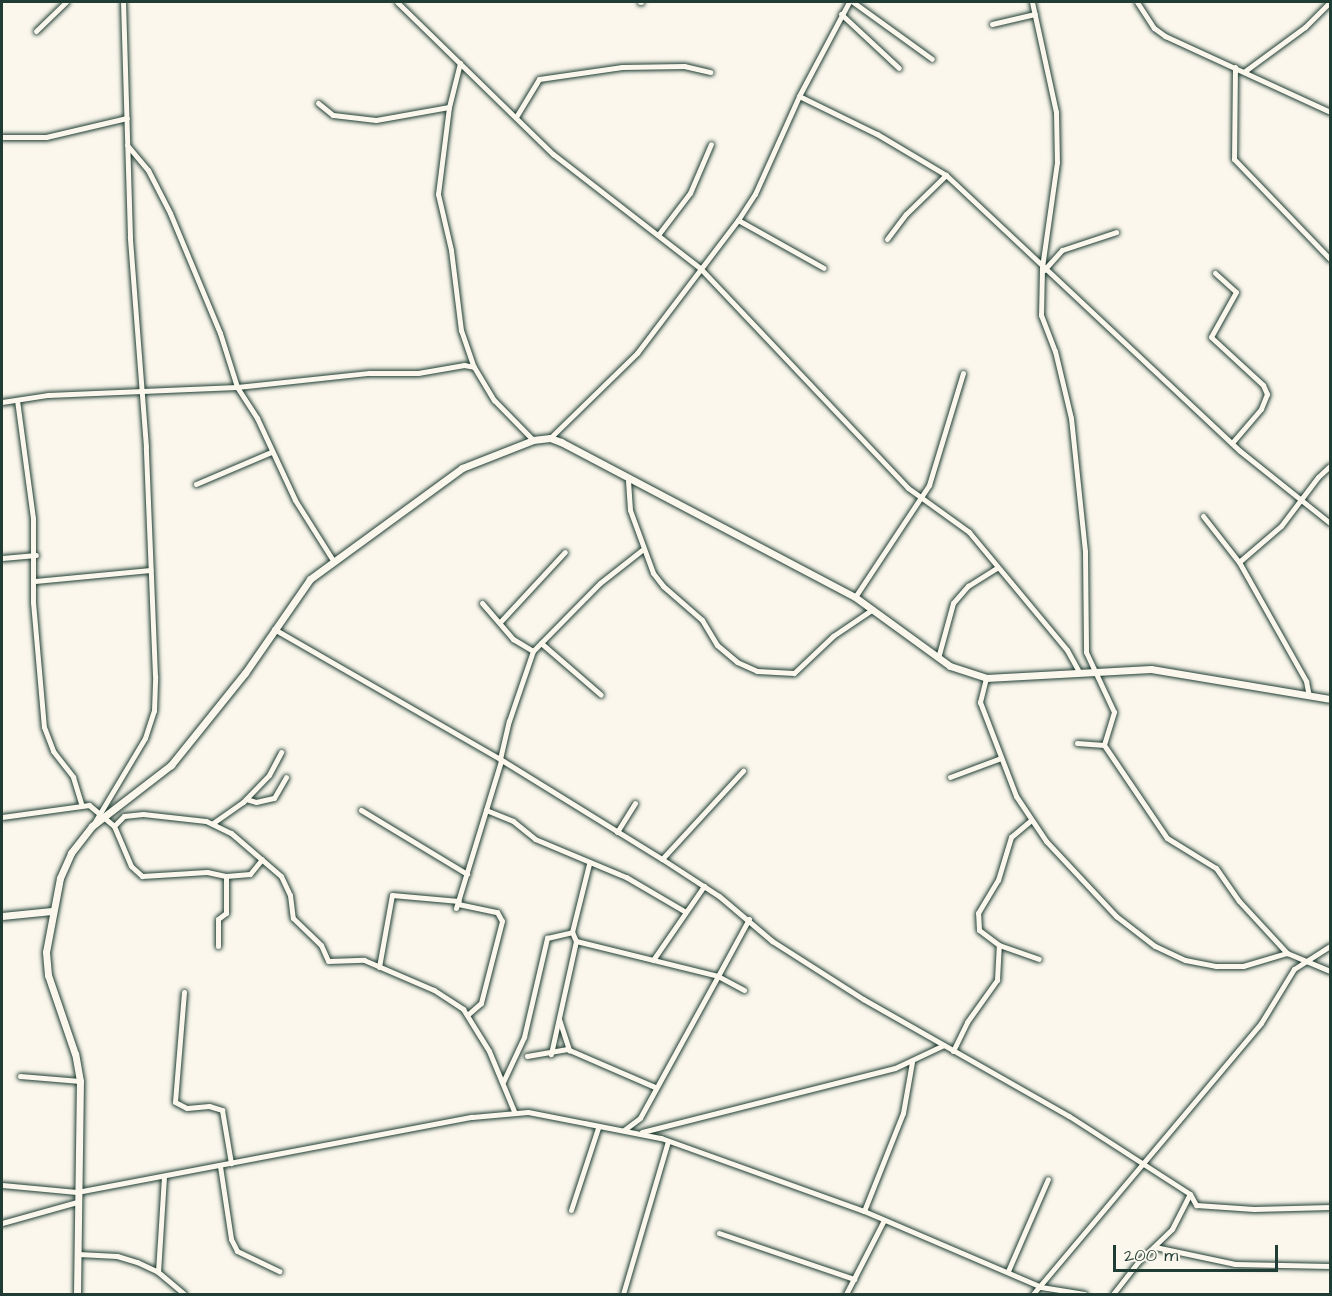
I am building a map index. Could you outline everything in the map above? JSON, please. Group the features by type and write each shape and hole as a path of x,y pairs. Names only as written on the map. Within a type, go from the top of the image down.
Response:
{"street":[{"path":"36,31 66,2"},
{"path":"77,1294 80,1081 75,1054 48,975 46,952 52,911 71,853 102,814 146,738 154,711 156,655 142,391 130,237 123,2"},
{"path":"397,2 562,161 700,268 923,499 969,532 1066,650 1079,672"},
{"path":"550,438 637,353 738,220 760,183 799,96 841,14 851,2 932,59"},
{"path":"1032,2 1056,112 1057,162 1043,269 1041,315 1055,351 1071,418 1085,551 1088,606 1083,634 1093,672 1114,712 1104,745"},
{"path":"1137,2 1149,22 1165,36 1245,70 1330,112"},
{"path":"1245,70 1305,27 1330,2"},
{"path":"841,14 899,68"},
{"path":"992,24 1035,14"},
{"path":"460,63 449,107 438,194 451,250 461,330 474,367 501,411 533,440"},
{"path":"516,117 539,79 622,67 684,66 710,72"},
{"path":"1235,67 1234,159 1330,259"},
{"path":"799,96 877,134 945,175 1043,269 1232,443 1330,523"},
{"path":"318,103 333,115 376,120 449,107"},
{"path":"2,137 46,136 127,118"},
{"path":"658,235 690,193 711,144"},
{"path":"128,145 148,170 171,213 220,333 237,387 257,418 295,500 334,562"},
{"path":"887,239 906,214 945,175"},
{"path":"738,220 824,268"},
{"path":"1043,269 1062,250 1116,232"},
{"path":"1215,273 1236,292 1211,337 1263,385 1267,394 1261,409 1232,443"},
{"path":"2,402 142,391 237,387 369,373 418,373 464,365 474,367"},
{"path":"855,597 923,499 940,457 963,373"},
{"path":"17,400 36,555 35,581 44,727 53,752 73,777 81,804"},
{"path":"102,814 171,765 245,673 310,579 451,473 533,440 550,438 628,481 855,597 950,666 986,678 1079,672 1179,672 1330,699"},
{"path":"196,484 271,452"},
{"path":"1239,562 1281,526 1300,499 1330,466"},
{"path":"628,481 627,495 642,549 663,586 698,615 717,645 737,662 757,671 794,673 833,636 873,609"},
{"path":"1203,516 1239,562 1306,681 1309,696"},
{"path":"457,904 501,760 508,721 533,651 600,583 642,549"},
{"path":"501,621 565,552"},
{"path":"2,558 36,555"},
{"path":"938,658 953,603 968,586 997,568"},
{"path":"35,581 150,570"},
{"path":"482,603 501,621 513,639 533,651"},
{"path":"274,629 501,760 662,859 749,919 772,941 953,1051 1069,1116 1190,1194 1196,1205 1219,1208 1330,1208"},
{"path":"541,644 601,695"},
{"path":"986,678 980,702 1016,796 1031,820 1102,901 1163,950 1185,960 1216,966 1250,965 1287,953"},
{"path":"1077,743 1104,745"},
{"path":"1104,745 1167,838 1216,868 1239,901 1287,953 1309,960 1330,971"},
{"path":"213,823 246,799 269,775 281,752"},
{"path":"950,777 1001,758"},
{"path":"662,859 743,771"},
{"path":"246,799 256,802 274,798 286,777"},
{"path":"617,832 635,803"},
{"path":"2,817 81,804 102,814 114,826 131,866 142,876 207,872 226,876 250,874 262,859"},
{"path":"361,810 467,874"},
{"path":"486,810 589,864 626,877 684,911"},
{"path":"114,826 124,816 143,814 213,823 281,876 290,895 293,918 321,945 328,961 364,960 434,990 467,1015 503,1082 514,1111"},
{"path":"1031,820 1011,837 1002,871 976,921 979,930 999,945 1039,959"},
{"path":"551,1054 576,941 572,932 589,864"},
{"path":"218,946 218,919 226,913 226,876"},
{"path":"653,960 684,911 704,886"},
{"path":"379,966 392,895 497,912 502,921 481,1003 467,1015"},
{"path":"2,916 52,911"},
{"path":"624,1130 640,1118 749,919"},
{"path":"503,1082 524,1037 548,938 572,932"},
{"path":"576,941 718,976 744,990"},
{"path":"953,1051 967,1022 997,980 999,945"},
{"path":"1033,1294 1041,1287 1097,1215 1144,1166 1261,1023 1294,969 1330,946"},
{"path":"184,992 175,1102 180,1106 209,1106 222,1110 231,1163"},
{"path":"558,1017 570,1050"},
{"path":"640,1133 912,1062 944,1045"},
{"path":"527,1056 570,1050 655,1087"},
{"path":"864,1211 903,1113 912,1062"},
{"path":"20,1076 80,1081"},
{"path":"2,1185 77,1192 514,1111 598,1128 640,1133 668,1141 864,1211 1041,1287 1084,1294"},
{"path":"571,1210 598,1128"},
{"path":"623,1294 668,1141"},
{"path":"220,1166 231,1239 237,1251 279,1271"},
{"path":"158,1272 164,1177"},
{"path":"1008,1271 1048,1179"},
{"path":"1113,1294 1138,1262 1172,1229 1190,1194"},
{"path":"2,1223 77,1202"},
{"path":"846,1294 884,1220"},
{"path":"719,1233 854,1279"},
{"path":"1155,1247 1235,1264 1330,1266"},
{"path":"78,1254 117,1256 158,1272 184,1294"}]}
